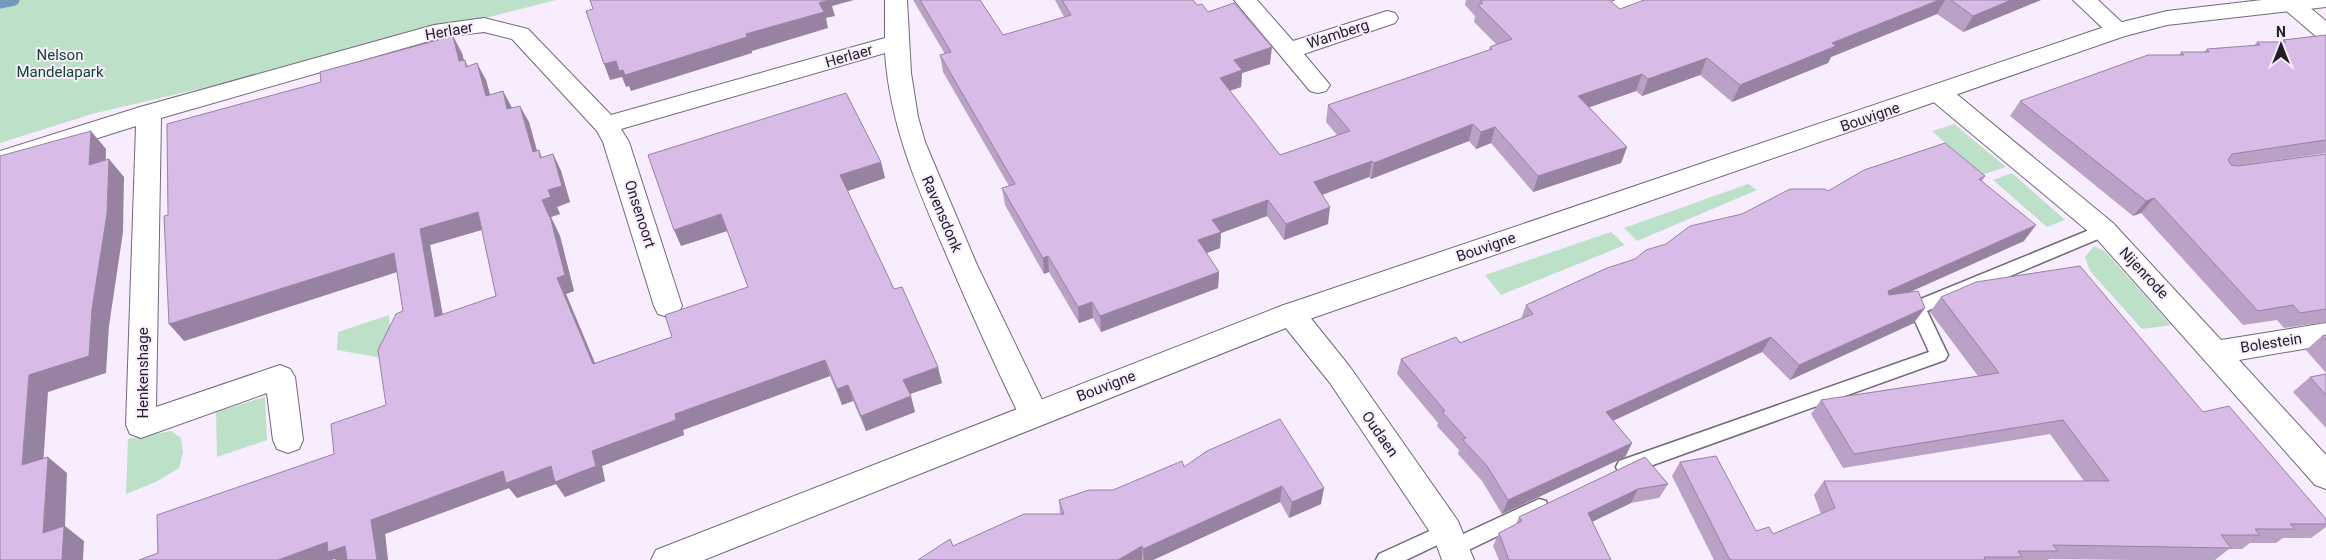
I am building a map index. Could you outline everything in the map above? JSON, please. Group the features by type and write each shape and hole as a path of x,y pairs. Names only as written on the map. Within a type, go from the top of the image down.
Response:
{"street":[{"name":"Ravensdonk","path":"896,0 894,43 906,118 921,164 971,285 1034,414"},
{"name":"Wamberg","path":"1245,0 1318,85"},
{"path":"1618,7 1641,0"},
{"path":"2084,0 2118,30"},
{"name":"Bouvigne","path":"667,560 1291,314 2118,30 2167,18 2325,0"},
{"path":"2292,4 2326,33"},
{"name":"Wamberg","path":"1288,51 1387,18"},
{"name":"Herlaer","path":"0,160 149,113 442,30 484,25 520,34 606,125 894,43"},
{"name":"Nijenrode","path":"1939,93 2104,230 2326,476"},
{"name":"Henkenshage","path":"149,113 141,425 280,376 288,440"},
{"name":"Onsenoort","path":"606,125 616,142 668,306"},
{"name":"Oudaen","path":"1291,314 1340,376 1453,546"},
{"name":"Bolestein","path":"2216,352 2326,334"}],"lane":[{"path":"1610,474 1636,462 1939,355 1917,308 2104,230"},
{"path":"1386,560 1453,546 1558,499"}],"green space":[{"name":"Nelson Mandelapark","path":"0,0 556,0 305,64 92,114 0,143"},
{"path":"1954,124 2006,167 1982,175 1932,131"},
{"path":"2012,173 2065,220 2047,227 1993,180"},
{"path":"1748,184 1757,190 1637,241 1624,228"},
{"path":"1611,232 1625,245 1501,295 1485,275"},
{"path":"2094,246 2103,250 2109,256 2171,325 2142,329 2090,271 2085,257"},
{"path":"389,315 393,360 337,350 338,332"},
{"path":"265,397 267,440 217,457 216,412"},
{"path":"171,431 181,438 183,452 179,468 156,482 126,494 128,439"}],"building":[{"path":"590,0 829,0 819,3 824,12 746,34 747,37 625,75 623,70 619,71 616,61 604,64 586,11 593,9"},
{"path":"920,0 980,0 1003,35 1071,15 1062,0 1193,0 1197,5 1202,4 1208,12 1234,3 1272,47 1234,60 1242,70 1220,78 1280,155 1350,131 1328,105 1492,49 1490,47 1512,39 1478,5 1483,3 1480,0 1609,0 1620,9 1644,0 1939,0 1832,43 1836,46 1740,85 1707,58 1648,79 1642,74 1578,96 1627,147 1538,176 1495,127 1481,132 1473,124 1374,163 1372,161 1314,182 1330,207 1286,224 1268,200 1212,220 1221,232 1198,240 1219,272 1100,316 1092,302 1078,307 1048,256 1043,258 1002,188 1015,184 940,55 951,52"},
{"path":"1951,0 2011,0 1973,16"},
{"path":"2326,35 2326,140 2232,154 2228,160 2231,165 2238,166 2326,154 2326,309 2300,313 2293,305 2258,311 2154,198 2146,201 2020,101 2148,55 2184,55 2181,52 2209,52 2207,49 2260,45 2257,42 2286,42 2283,40"},
{"path":"453,36 459,61 465,60 466,67 477,63 486,96 503,91 507,109 520,106 533,152 539,150 540,158 553,154 562,186 548,190 551,197 542,200 551,220 565,275 557,278 593,364 672,337 665,315 748,287 721,214 674,230 648,155 846,93 881,162 840,175 894,289 902,287 938,367 903,380 911,396 861,416 848,385 837,389 825,360 675,414 676,420 592,451 596,466 555,482 551,466 506,483 503,471 371,520 377,560 347,560 345,546 328,552 327,542 278,560 139,560 158,553 157,515 334,454 331,424 386,405 378,350 396,314 403,311 394,253 169,324 164,216 168,215 167,124 321,82 320,72","holes":["478,212 496,296 435,317 420,229"]},
{"path":"91,131 89,165 109,159 107,214 92,309 89,356 29,375 22,465 48,457 43,533 64,526 62,560 0,560 0,156"},
{"path":"1945,143 1985,176 1979,179 2036,225 1888,291 1889,295 1918,291 1925,308 1799,365 1771,337 1606,412 1632,443 1508,500 1487,466 1462,439 1466,438 1442,412 1445,411 1401,359 1456,337 1460,343 1533,314 1526,305 1607,268 1635,259 1646,250 1666,244 1690,226 1742,214 1790,189 1825,189 1828,191 1864,170"},
{"path":"2080,266 2203,412 2229,406 2326,519 2326,524 2290,524 2295,529 2255,529 2260,535 2221,535 2231,548 2053,545 2058,551 2018,551 2022,557 1984,557 1985,560 1730,560 1680,462 1716,456 1756,531 1769,527 1773,534 1835,508 1824,481 2109,481 2063,420 1854,454 1821,400 1999,373 1941,297 1976,282"},
{"path":"2326,374 2326,395 2310,377"},
{"path":"1280,419 1324,488 1292,502 1282,486 1143,549 1142,546 1118,560 918,560 950,539 953,546 1024,514 1064,514 1059,500 1089,490 1113,490 1182,461 1184,467 1207,451"},
{"path":"1645,457 1668,484 1638,489 1588,513 1611,560 1509,560 1499,533 1522,521 1519,517"}],"waterway":[{"path":"0,3 14,0"}]}
